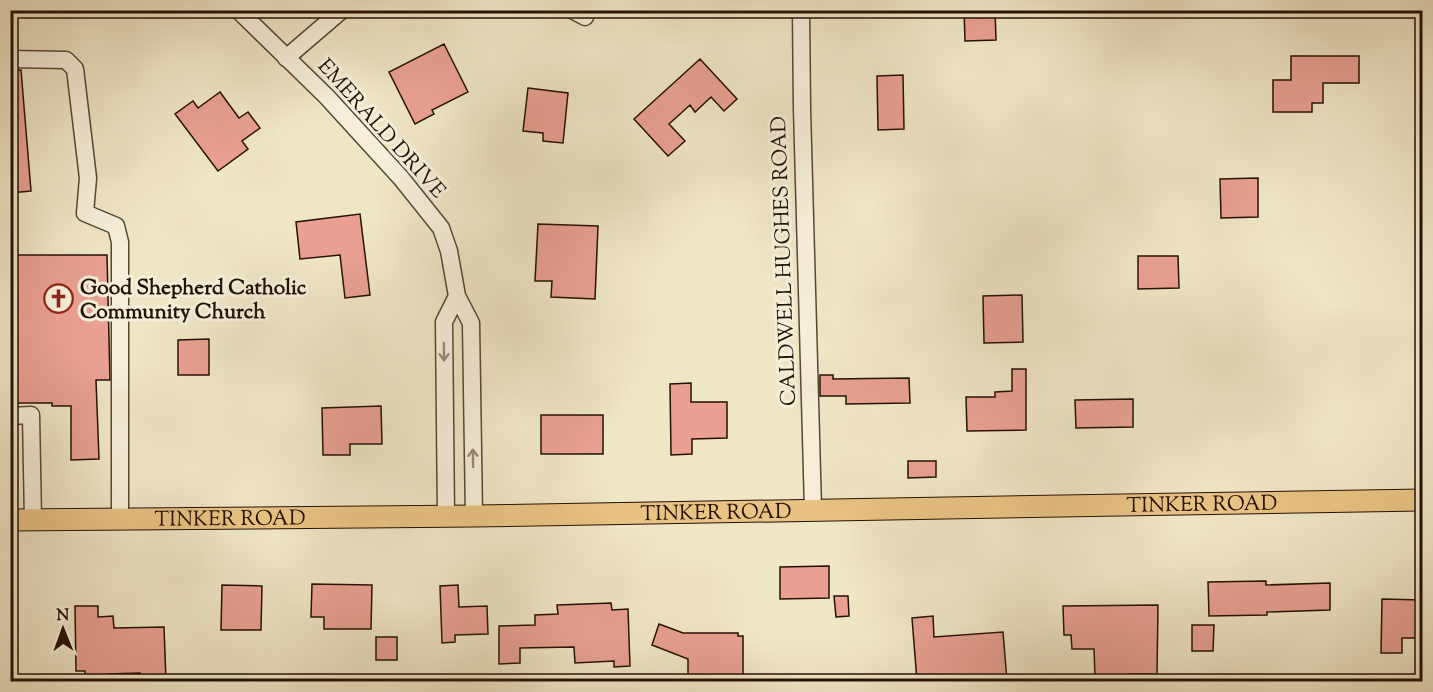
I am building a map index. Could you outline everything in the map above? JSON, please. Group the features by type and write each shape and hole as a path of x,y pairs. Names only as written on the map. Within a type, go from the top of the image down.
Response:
{"main road":[{"name":"TINKER ROAD","path":"10,520 446,517 1422,500"}],"street":[{"name":"EMERALD DRIVE","path":"238,10 327,97 402,178 441,228 451,259 457,296 471,323 474,516"},
{"path":"286,58 342,10"},
{"name":"CALDWELL HUGHES ROAD","path":"801,10 801,109 813,509"},
{"path":"10,59 66,60 75,69 88,178 85,213 117,226 120,242 120,519"},
{"path":"446,517 444,322 457,296"},
{"path":"10,416 31,415 33,520"}],"building":[{"path":"964,10 995,10 996,40 965,41"},
{"path":"444,44 468,92 432,110 434,114 415,124 389,72"},
{"path":"1291,56 1359,56 1359,83 1323,83 1323,103 1312,103 1312,112 1273,112 1273,80 1291,80"},
{"path":"700,59 737,99 724,111 711,97 695,112 690,105 669,124 685,141 668,156 634,119"},
{"path":"10,70 21,70 31,191 10,193"},
{"path":"903,75 904,129 878,130 877,76"},
{"path":"528,88 568,93 563,143 543,141 543,133 523,131"},
{"path":"220,92 239,118 248,112 260,128 242,141 248,149 218,171 175,114 193,101 198,108"},
{"path":"1258,178 1258,217 1221,218 1220,179"},
{"path":"360,214 370,295 345,298 340,255 300,259 296,222"},
{"path":"538,224 598,226 595,299 551,297 552,281 535,281"},
{"name":"Good Shepherd Catholic Community Church","path":"10,255 107,255 110,380 96,380 99,459 71,460 71,406 52,406 52,403 10,403"},
{"path":"1138,256 1178,256 1179,288 1138,289"},
{"path":"1022,295 1023,342 984,343 983,296"},
{"path":"209,339 209,375 178,375 178,340"},
{"path":"1012,369 1026,369 1026,430 967,431 966,397 995,397 995,392 1012,391"},
{"path":"820,375 833,375 833,379 909,378 910,403 846,404 846,396 820,396"},
{"path":"691,383 691,402 727,402 727,438 692,439 692,454 671,455 670,384"},
{"path":"1133,399 1133,427 1076,428 1075,400"},
{"path":"381,406 382,444 350,444 350,455 323,455 322,408"},
{"path":"541,415 603,415 603,454 541,454"},
{"path":"908,461 936,461 936,477 908,478"},
{"path":"829,566 829,598 780,599 780,567"},
{"path":"1266,581 1266,585 1330,583 1330,610 1267,612 1267,615 1209,616 1208,582"},
{"path":"312,584 372,585 371,629 324,629 324,617 311,617"},
{"path":"222,585 262,586 261,630 221,630"},
{"path":"458,585 459,607 487,606 488,634 455,635 455,642 442,643 440,586"},
{"path":"834,596 848,596 849,616 836,617"},
{"path":"1382,599 1422,600 1422,638 1402,638 1402,653 1381,653"},
{"path":"611,603 612,610 628,609 630,666 614,667 614,661 575,663 574,647 520,648 520,663 499,664 499,626 535,625 535,615 558,614 557,605"},
{"path":"1158,605 1157,674 1129,674 1129,680 1113,681 1113,677 1095,677 1094,649 1072,649 1071,635 1064,635 1063,606"},
{"path":"75,606 98,606 98,617 113,616 114,628 164,627 166,681 140,681 140,673 108,674 108,681 85,681 85,671 76,671"},
{"path":"933,616 934,637 1003,632 1007,681 917,681 912,618"},
{"path":"659,624 683,633 738,633 738,636 743,636 743,681 688,681 688,659 652,645"},
{"path":"1192,625 1214,625 1213,651 1192,651"},
{"path":"376,637 397,637 397,660 376,660"}],"place":[{"name":"Good Shepherd Catholic Community Church","path":"59,299"}]}
